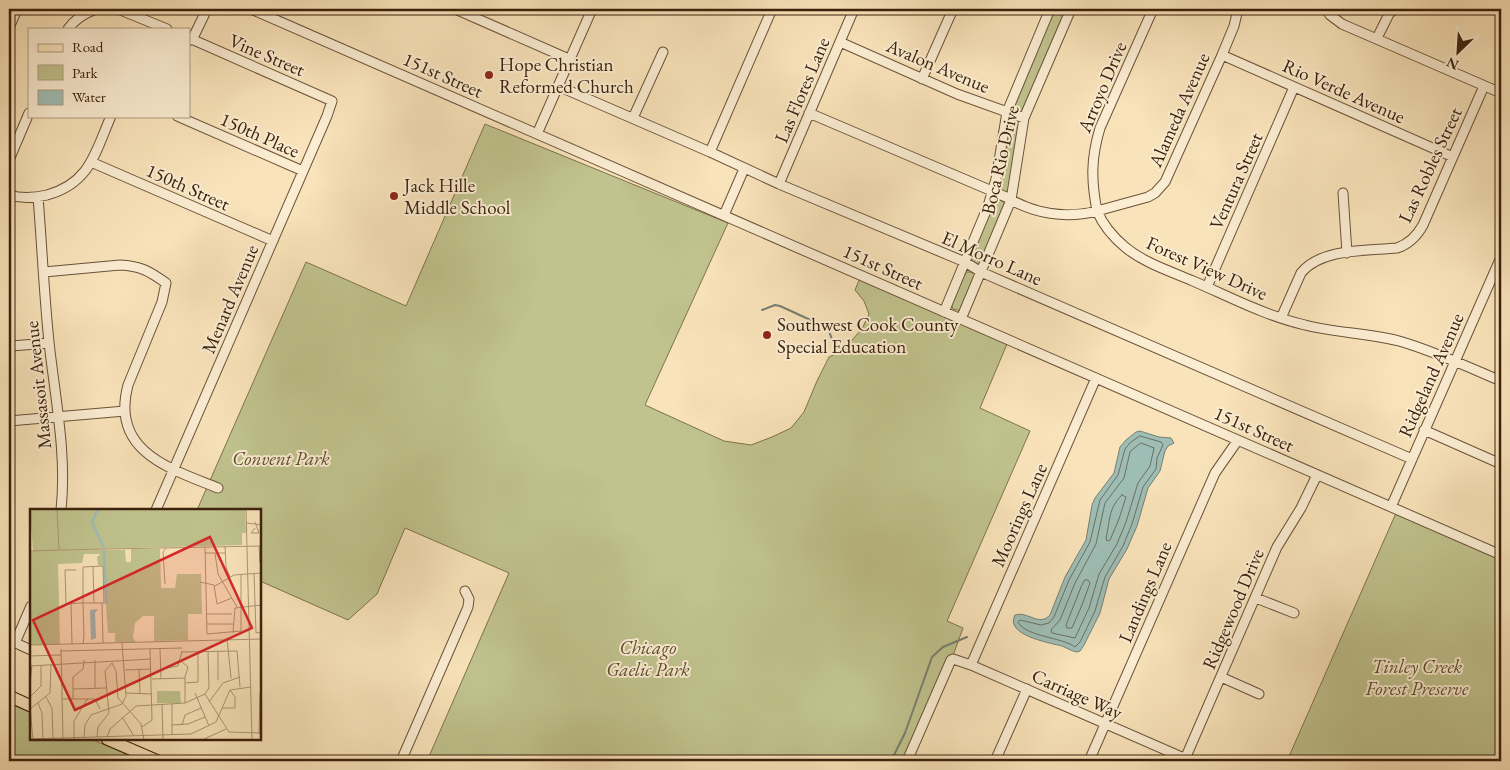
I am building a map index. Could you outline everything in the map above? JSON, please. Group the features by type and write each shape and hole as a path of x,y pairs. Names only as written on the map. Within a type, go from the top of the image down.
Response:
{"main road":[{"path":"9,696 30,706"},
{"path":"109,740 158,761"}],"street":[{"path":"9,28 17,9"},
{"path":"69,28 86,12 96,9"},
{"path":"118,9 150,25 163,28"},
{"path":"190,39 207,9"},
{"name":"151st Street","path":"251,9 1501,555"},
{"path":"457,9 569,59"},
{"path":"537,134 592,9"},
{"path":"710,152 772,9"},
{"name":"Las Flores Lane","path":"779,184 854,9"},
{"path":"922,79 952,9"},
{"name":"Boca Rio Drive","path":"944,312 988,206 1007,112 1050,9"},
{"name":"Boca Rio Drive","path":"961,319 1011,200 1024,118 1070,9"},
{"name":"Arroyo Drive","path":"1098,211 1092,176 1095,144 1100,128 1153,9"},
{"name":"Alameda Avenue","path":"1098,211 1148,197 1162,187 1172,170 1222,55 1234,26 1238,9"},
{"path":"1326,9 1330,15 1342,24 1501,93"},
{"path":"1377,38 1389,14 1394,9"},
{"name":"Vine Street","path":"190,39 332,100"},
{"name":"Avalon Avenue","path":"840,42 958,94 1024,118"},
{"path":"634,118 662,52"},
{"name":"Rio Verde Avenue","path":"1222,55 1453,156"},
{"name":"El Morro Lane","path":"558,86 634,118 779,184 965,262 981,272 1412,459"},
{"name":"Las Robles Street","path":"1281,318 1297,281 1306,268 1317,259 1325,256 1396,248 1410,242 1423,225 1484,86"},
{"name":"Ventura Street","path":"1207,287 1294,88"},
{"name":"Menard Avenue","path":"156,509 273,242 327,116 332,100"},
{"path":"809,113 1011,200 1030,210 1047,213 1083,214 1098,211"},
{"path":"9,160 28,115"},
{"path":"9,195 24,198 38,197 68,188 80,177 91,162 109,118"},
{"name":"150th Place","path":"182,118 303,172"},
{"name":"150th Street","path":"91,162 273,242"},
{"path":"724,216 744,168"},
{"path":"1343,193 1347,253"},
{"name":"Massasoit Avenue","path":"38,197 49,343 59,416 63,488 61,509"},
{"name":"Forest View Drive","path":"1098,211 1102,222 1108,230 1132,252 1207,287 1281,318 1308,326 1398,341 1456,362 1501,382"},
{"name":"Ridgeland Avenue","path":"1391,507 1501,257"},
{"path":"44,272 113,265 130,266 145,269 166,283 162,302 128,385 125,411 132,434 143,450 157,462 218,488"},
{"path":"10,346 49,343"},
{"name":"Moorings Lane","path":"971,665 1096,378"},
{"path":"9,421 125,411"},
{"path":"1424,430 1501,464"},
{"name":"Landings Lane","path":"1089,761 1208,488 1238,440"},
{"name":"Ridgewood Drive","path":"1188,760 1221,677 1277,547 1301,508 1317,475"},
{"path":"401,761 468,606 469,599 465,591"},
{"path":"1256,598 1294,613"},
{"path":"30,608 12,642 30,650"},
{"name":"Carriage Way","path":"907,761 951,660 958,660 971,665 1188,760"},
{"path":"1221,677 1259,694"},
{"path":"995,761 1027,689"}],"green space":[{"path":"1053,9 1068,9 1024,112 1015,111 1013,105"},
{"path":"1013,119 1020,122 1009,192 1007,193 998,189 1008,123"},
{"path":"485,124 728,223 645,405 724,441 751,445 791,428 804,412 829,357 840,352 851,341 862,329 869,314 864,301 855,290 860,278 1007,344 980,408 1030,431 947,621 963,628 951,661 907,761 427,761 509,573 405,528 377,594 348,620 261,581 261,509 197,509 306,262 406,306"},
{"path":"998,199 1005,203 981,265 973,264 970,260 993,203"},
{"path":"966,272 976,275 961,311 953,309 951,304"},
{"name":"Tinley Creek Forest Preserve","path":"1396,513 1501,559 1501,761 1287,761"},
{"path":"9,703 30,713 30,740 93,740 142,761 9,761"}],"water":[{"path":"1140,431 1159,437 1171,438 1174,443 1168,446 1165,451 1160,471 1148,488 1137,526 1127,549 1109,579 1100,613 1084,645 1077,652 1022,633 1013,622 1015,615 1020,614 1042,620 1050,615 1065,577 1086,540 1095,498 1114,473 1120,447 1136,432"}],"waterway":[{"path":"762,310 775,305 780,306 828,328 835,348"},
{"path":"891,761 905,733 932,657 943,647 967,637"}],"place":[{"name":"Hope Christian Reformed Church","path":"489,75"},
{"name":"Jack Hille Middle School","path":"394,196"},
{"name":"Southwest Cook County Special Education","path":"767,335"}],"park label":[{"name":"Convent Park","path":"281,458"},
{"name":"Chicago Gaelic Park","path":"648,658"}]}
